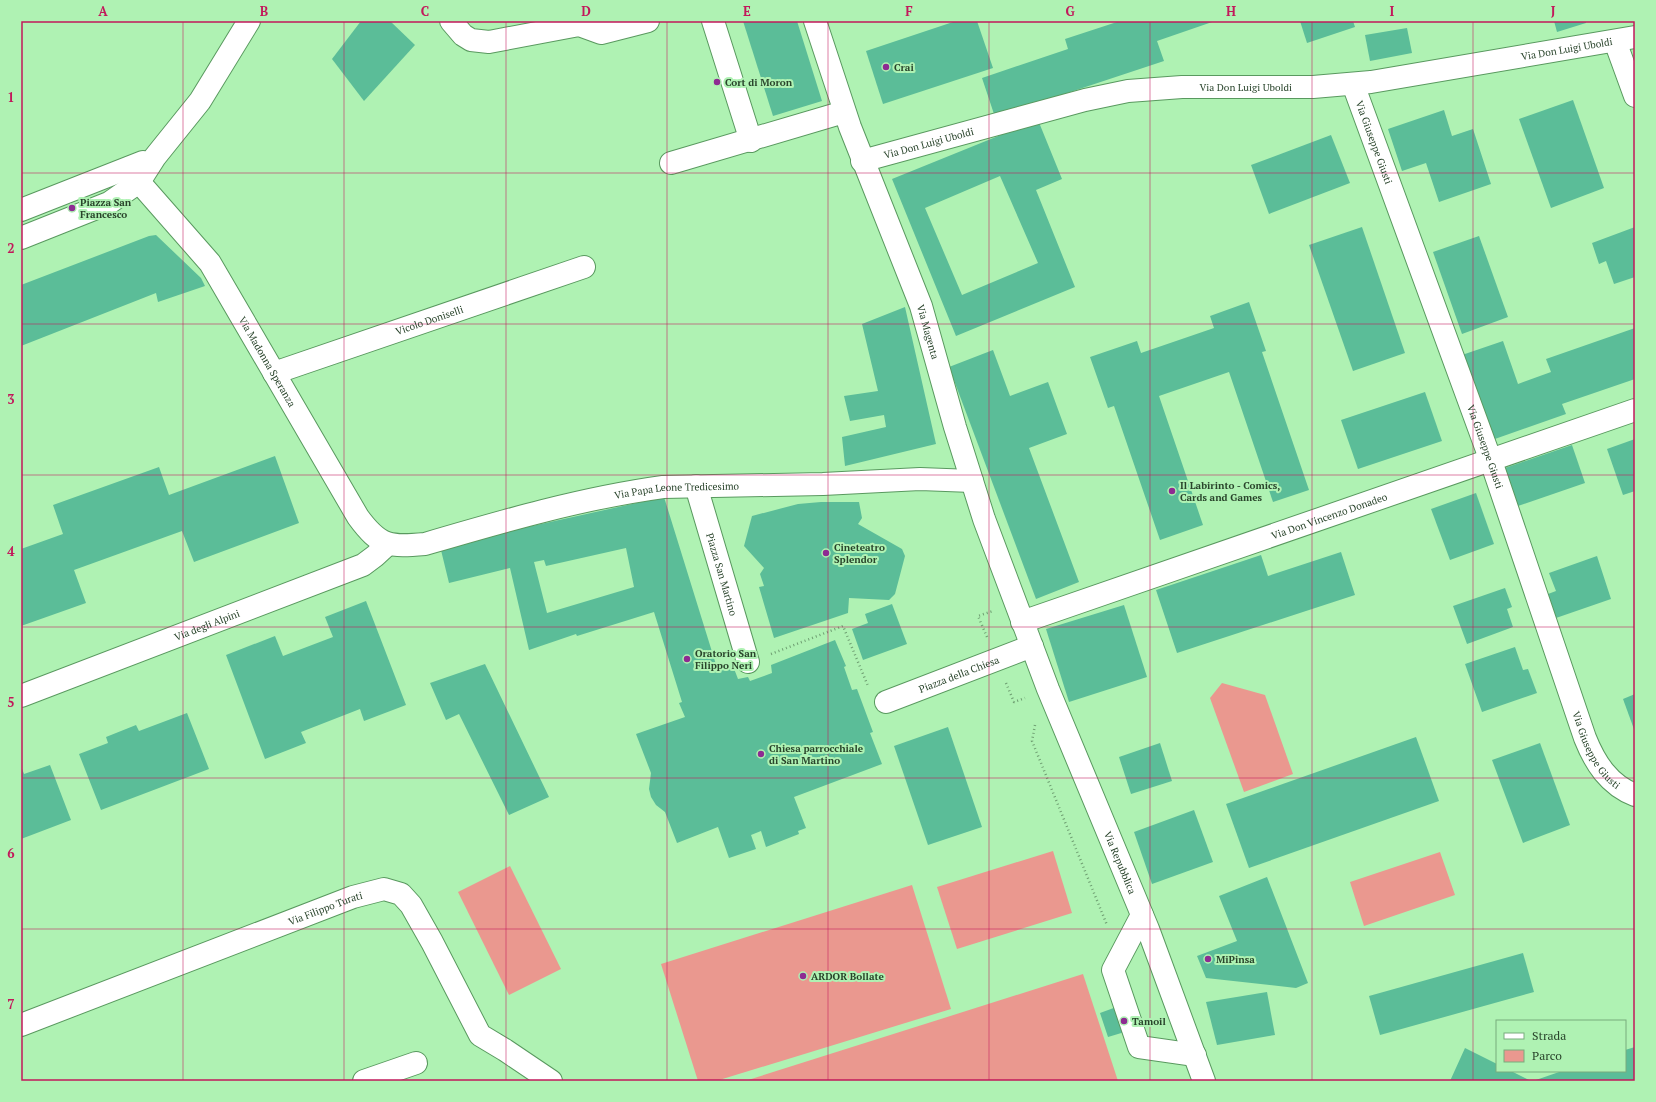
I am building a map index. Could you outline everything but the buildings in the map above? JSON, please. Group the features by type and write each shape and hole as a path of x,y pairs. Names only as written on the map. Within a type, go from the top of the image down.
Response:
{"street":[{"path":"21,238 109,203 134,175 155,157 200,101 249,21"},
{"path":"451,21 454,26 467,38 471,40 489,42 579,25 601,33 648,21"},
{"path":"713,21 751,141"},
{"name":"Via Magenta","path":"815,21 844,112 862,161 921,306 984,519 1032,646"},
{"path":"1625,39 1635,96"},
{"name":"Via Don Luigi Uboldi","path":"862,161 1085,100 1128,91 1171,87 1313,87 1353,84 1388,80 1625,39"},
{"name":"Via Giuseppe Giusti","path":"1353,84 1491,461 1589,748 1597,764 1608,777 1616,784 1635,795"},
{"path":"671,163 751,141 844,112"},
{"path":"21,210 134,175"},
{"name":"Via Madonna Speranza","path":"134,175 210,263 358,517 376,538 388,544"},
{"name":"Vicolo Doniselli","path":"274,373 584,267"},
{"name":"Via Don Vincenzo Donadeo","path":"1022,622 1635,410"},
{"name":"Via Papa Leone Tredicesimo","path":"388,544 425,544 557,508 639,490 664,487 823,484 920,479 972,481"},
{"name":"Piazza San Martino","path":"696,486 748,662"},
{"name":"Via degli Alpini","path":"21,696 363,565 388,544"},
{"name":"Piazza della Chiesa","path":"886,702 1032,646"},
{"name":"Via Repubblica","path":"1032,646 1048,689 1142,914 1204,1081"},
{"name":"Via Filippo Turati","path":"21,1025 353,897 384,889 400,894 411,905 432,942 480,1035 550,1081"},
{"path":"1142,914 1113,970 1138,1047 1195,1055"},
{"path":"364,1081 416,1063"}],"path":[{"path":"748,662 843,626 876,706 886,702"},
{"path":"1032,741 1100,910 1121,955"}],"green space":[{"path":"1222,683 1265,695 1293,774 1244,792 1210,698"},
{"path":"1053,851 1072,913 957,949 937,887"},
{"path":"1440,852 1455,895 1364,926 1350,882"},
{"path":"510,866 561,969 509,995 458,892"},
{"name":"ARDOR Bollate","path":"912,885 951,1009 716,1081 698,1081 661,964"},
{"path":"1083,974 1118,1081 745,1081"}],"place":[{"name":"Crai","path":"886,67"},
{"name":"Cort di Moron","path":"717,82"},
{"name":"Piazza San Francesco","path":"72,208"},
{"name":"Il Labirinto - Comics, Cards and Games","path":"1172,491"},
{"name":"Cineteatro Splendor","path":"826,553"},
{"name":"Oratorio San Filippo Neri","path":"687,659"},
{"name":"Chiesa parrocchiale di San Martino","path":"761,754"},
{"name":"MiPinsa","path":"1208,959"},
{"name":"ARDOR Bollate","path":"803,976"},
{"name":"Tamoil","path":"1124,1021"}]}
